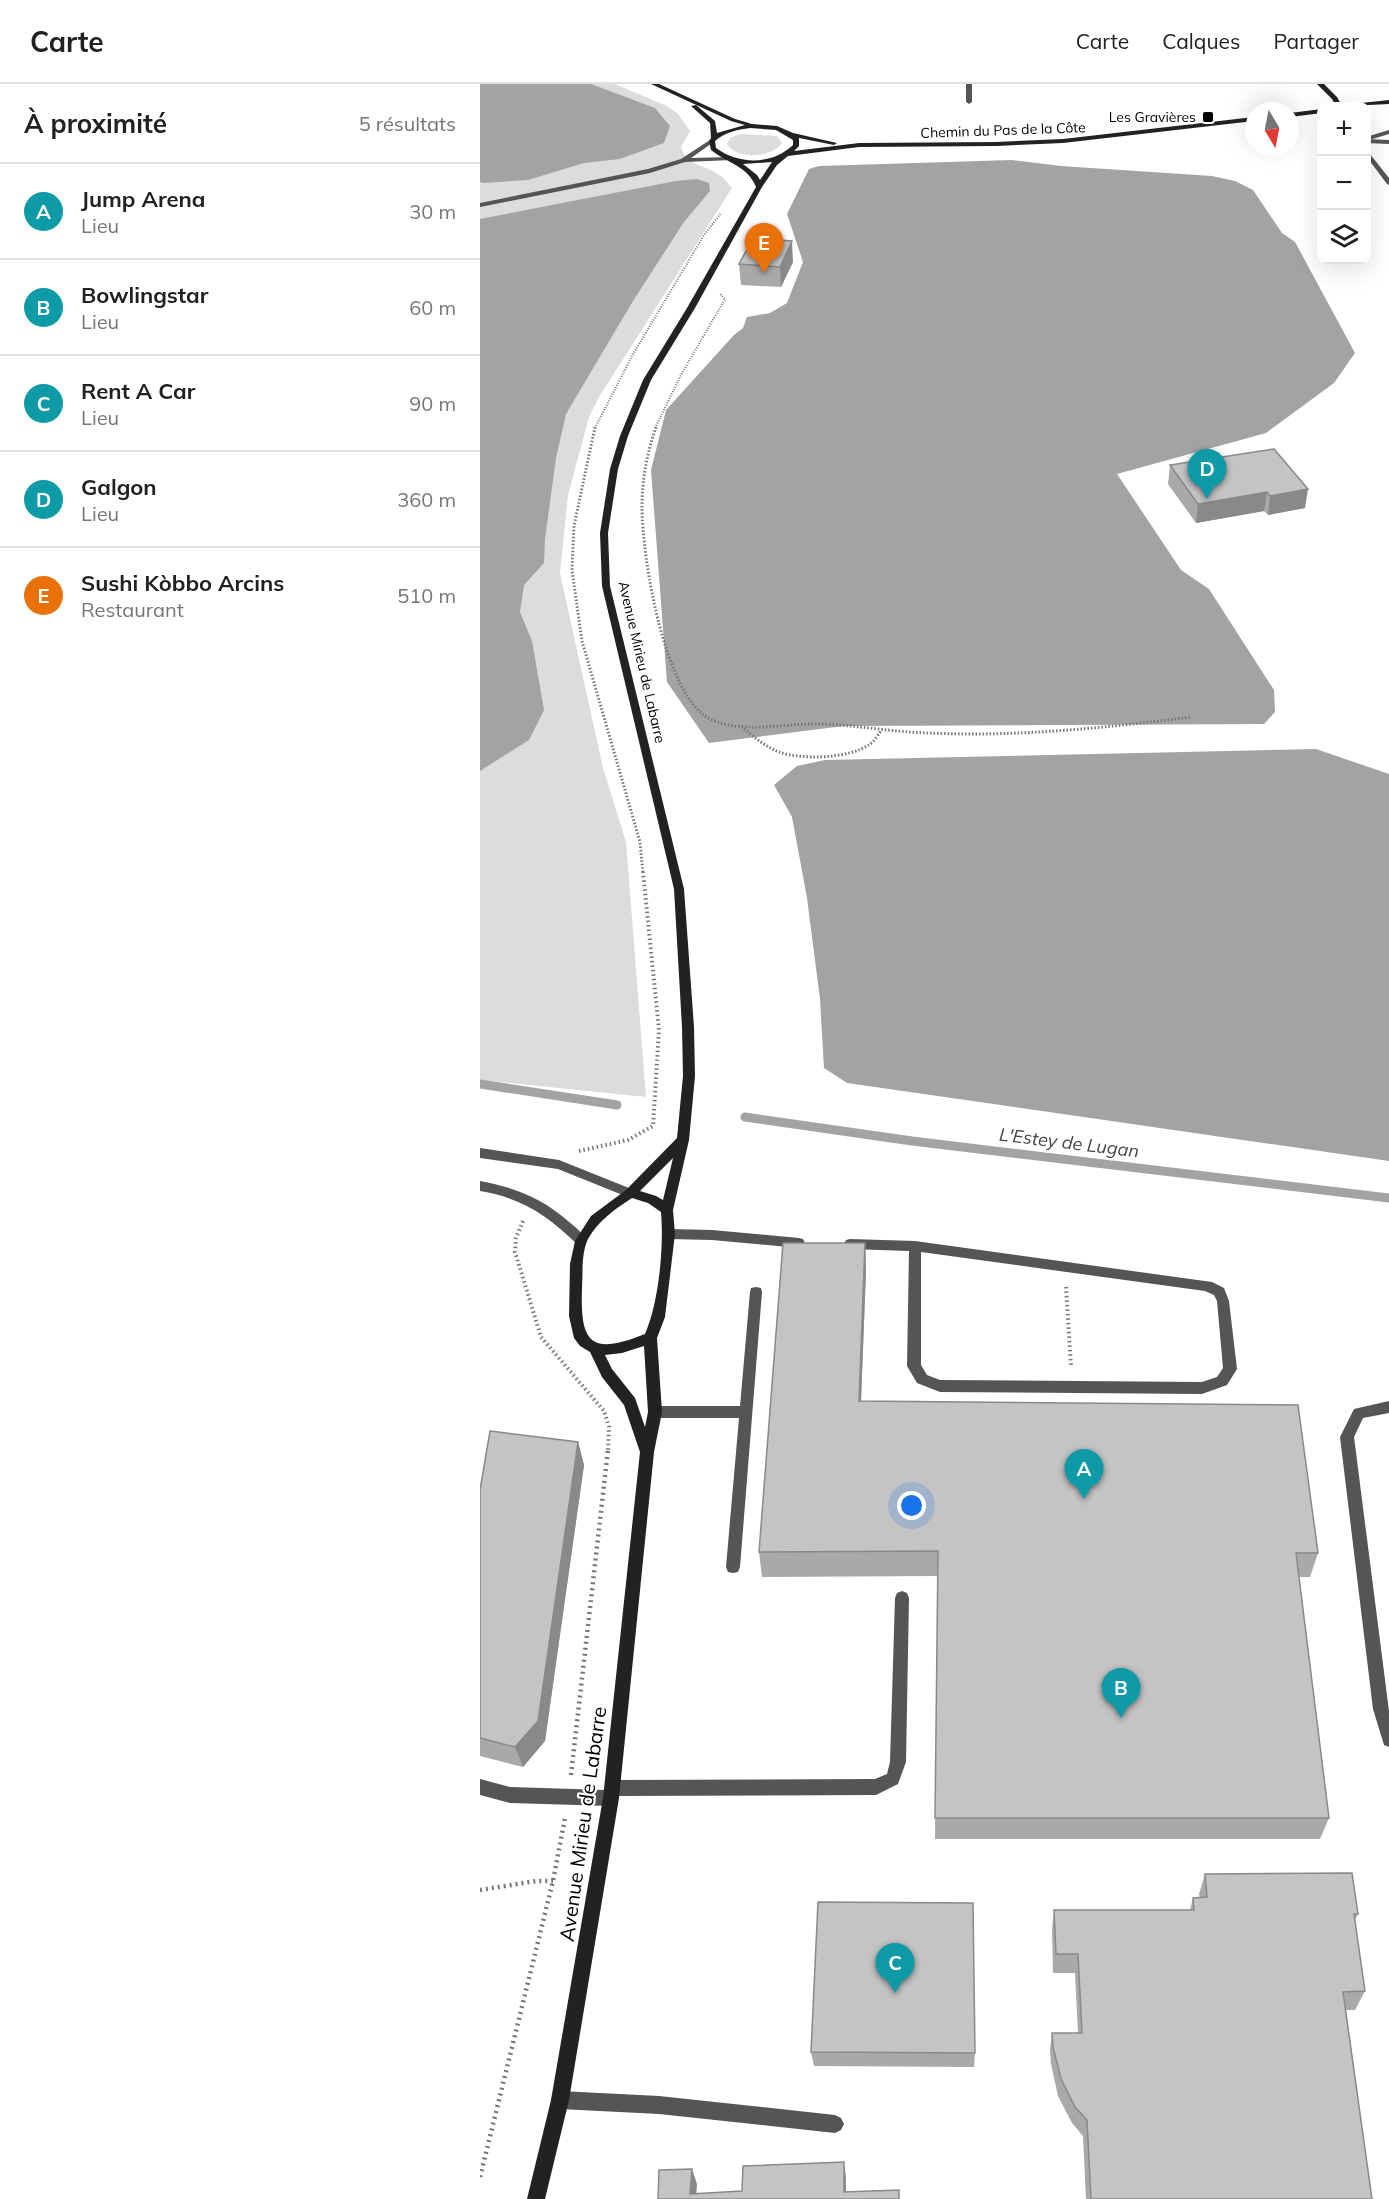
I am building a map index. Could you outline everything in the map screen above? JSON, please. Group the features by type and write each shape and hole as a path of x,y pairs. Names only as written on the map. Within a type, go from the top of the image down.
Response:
{"main road":[{"path":"654,84 733,120 759,126"},
{"path":"1320,84 1337,102"},
{"path":"676,93 713,122 713,149 751,172 758,181 759,188"},
{"path":"1371,104 1389,102"},
{"path":"1299,114 1317,112"},
{"name":"Chemin du Pas de la Côte","path":"759,126 777,128 816,141 859,145 976,145 1063,141 1245,120"},
{"path":"713,140 732,129 759,126"},
{"path":"785,155 797,143 793,135"},
{"name":"Chemin du Pas de la Côte","path":"730,159 750,161 859,145"},
{"name":"Avenue Mirieu de Labarre","path":"536,2199 560,2100 612,1793 647,1452 655,1412 650,1338 660,1317 669,1234 667,1210 683,1135 688,1076 688,1027 679,889 606,586 604,533 621,447 647,380 759,188 774,164 785,155"},
{"name":"Avenue Mirieu de Labarre","path":"647,1452 630,1402 607,1373 595,1348 580,1335 575,1314 576,1263 581,1241 604,1210 630,1193 683,1135"},
{"path":"630,1193 652,1199 667,1210"},
{"path":"595,1348 615,1349 650,1338"}],"street":[{"path":"969,84 969,102"},
{"path":"1371,138 1389,132"},
{"path":"480,205 629,177 683,160 713,140"},
{"path":"1371,140 1389,142"},
{"path":"1370,156 1389,183"},
{"path":"683,160 730,159"},
{"path":"480,1153 559,1165 630,1193"},
{"path":"480,1186 500,1189 535,1202 562,1222 581,1241"},
{"path":"669,1234 809,1243"},
{"path":"832,1244 915,1246 1207,1286 1219,1292 1225,1309 1230,1369 1222,1381 1202,1388 940,1386 922,1379 914,1366 915,1246"},
{"path":"734,1567 756,1292"},
{"path":"1389,1407 1359,1413 1347,1437 1381,1709 1389,1740"},
{"path":"655,1412 746,1412"},
{"path":"480,1787 510,1795 569,1796 876,1787 892,1779 898,1762 902,1598"},
{"path":"560,2100 659,2104 835,2124"}],"path":[{"path":"715,290 725,299 684,368 657,425 648,454 642,509 651,586 657,616 671,661 685,696 710,719 743,728 801,724 929,733 1035,731 1191,717"},
{"path":"743,728 759,742 781,753 808,758 838,754 869,744 882,729"},
{"path":"559,1165 576,1151 646,1134 653,1126 657,1093"},
{"path":"480,2177 553,1881 569,1796 607,1463 609,1427 604,1411 586,1394 541,1337 515,1252 516,1238 521,1225 535,1202"},
{"path":"1065,1266 1072,1388"},
{"path":"480,1890 543,1880 553,1881"}],"shaded area":[{"path":"480,84 615,84 667,106 678,114 690,131 681,147 684,154 693,162 722,177 732,188 599,397 589,417 568,495 560,573 603,768 626,842 646,1097 480,1080"},
{"path":"480,84 591,84 655,108 670,126 664,143 620,159 584,163 528,180 483,183 480,182"},
{"path":"740,134 777,136 782,143 770,152 746,155 738,153 727,144 730,138"},
{"path":"1011,160 1061,166 1212,176 1235,181 1253,190 1282,233 1295,242 1355,353 1334,383 1266,433 1117,474 1181,570 1209,589 1274,690 1275,712 1264,724 844,726 709,743 667,682 651,470 666,410 743,328 747,317 770,313 787,303 803,262 787,214 809,169 819,166"},
{"path":"697,179 709,183 710,191 684,222 633,301 566,414 556,458 544,563 524,585 520,612 532,641 544,710 529,740 480,771 480,219 676,181"},
{"path":"1316,749 1389,774 1389,1161 847,1083 824,1068 820,999 807,898 792,817 774,785 797,766 825,760"}],"building":[{"path":"753,238 792,241 780,267 739,264"},
{"path":"1274,449 1308,489 1270,496 1267,492 1198,504 1170,465"},
{"path":"783,1243 865,1243 859,1401 1298,1405 1318,1553 1296,1553 1329,1818 935,1818 938,1551 759,1552"},
{"path":"490,1431 578,1442 538,1721 515,1747 480,1738 480,1490"},
{"path":"1352,1873 1358,1914 1354,1914 1365,1991 1343,1992 1372,2199 1091,2199 1087,2120 1075,2107 1061,2079 1053,2047 1052,2033 1082,2033 1078,1954 1056,1954 1054,1910 1194,1910 1193,1898 1207,1897 1205,1874"},
{"path":"818,1902 973,1903 975,2053 811,2052"},
{"path":"844,2162 844,2192 899,2190 899,2199 658,2199 659,2170 692,2169 690,2194 742,2191 743,2166"}],"waterway":[{"name":"L'Estey de Lugan","path":"480,1084 617,1105"},
{"name":"L'Estey de Lugan","path":"745,1117 912,1141 1389,1198"}],"place":[{"name":"Les Gravières","path":"1208,117"},
{"name":"Sushi Kòbbo Arcins","path":"764,273"},
{"name":"Galgon","path":"1207,499"},
{"name":"Jump Arena","path":"1084,1499"},
{"name":"Bowlingstar","path":"1121,1718"},
{"name":"Rent A Car","path":"895,1993"}]}
